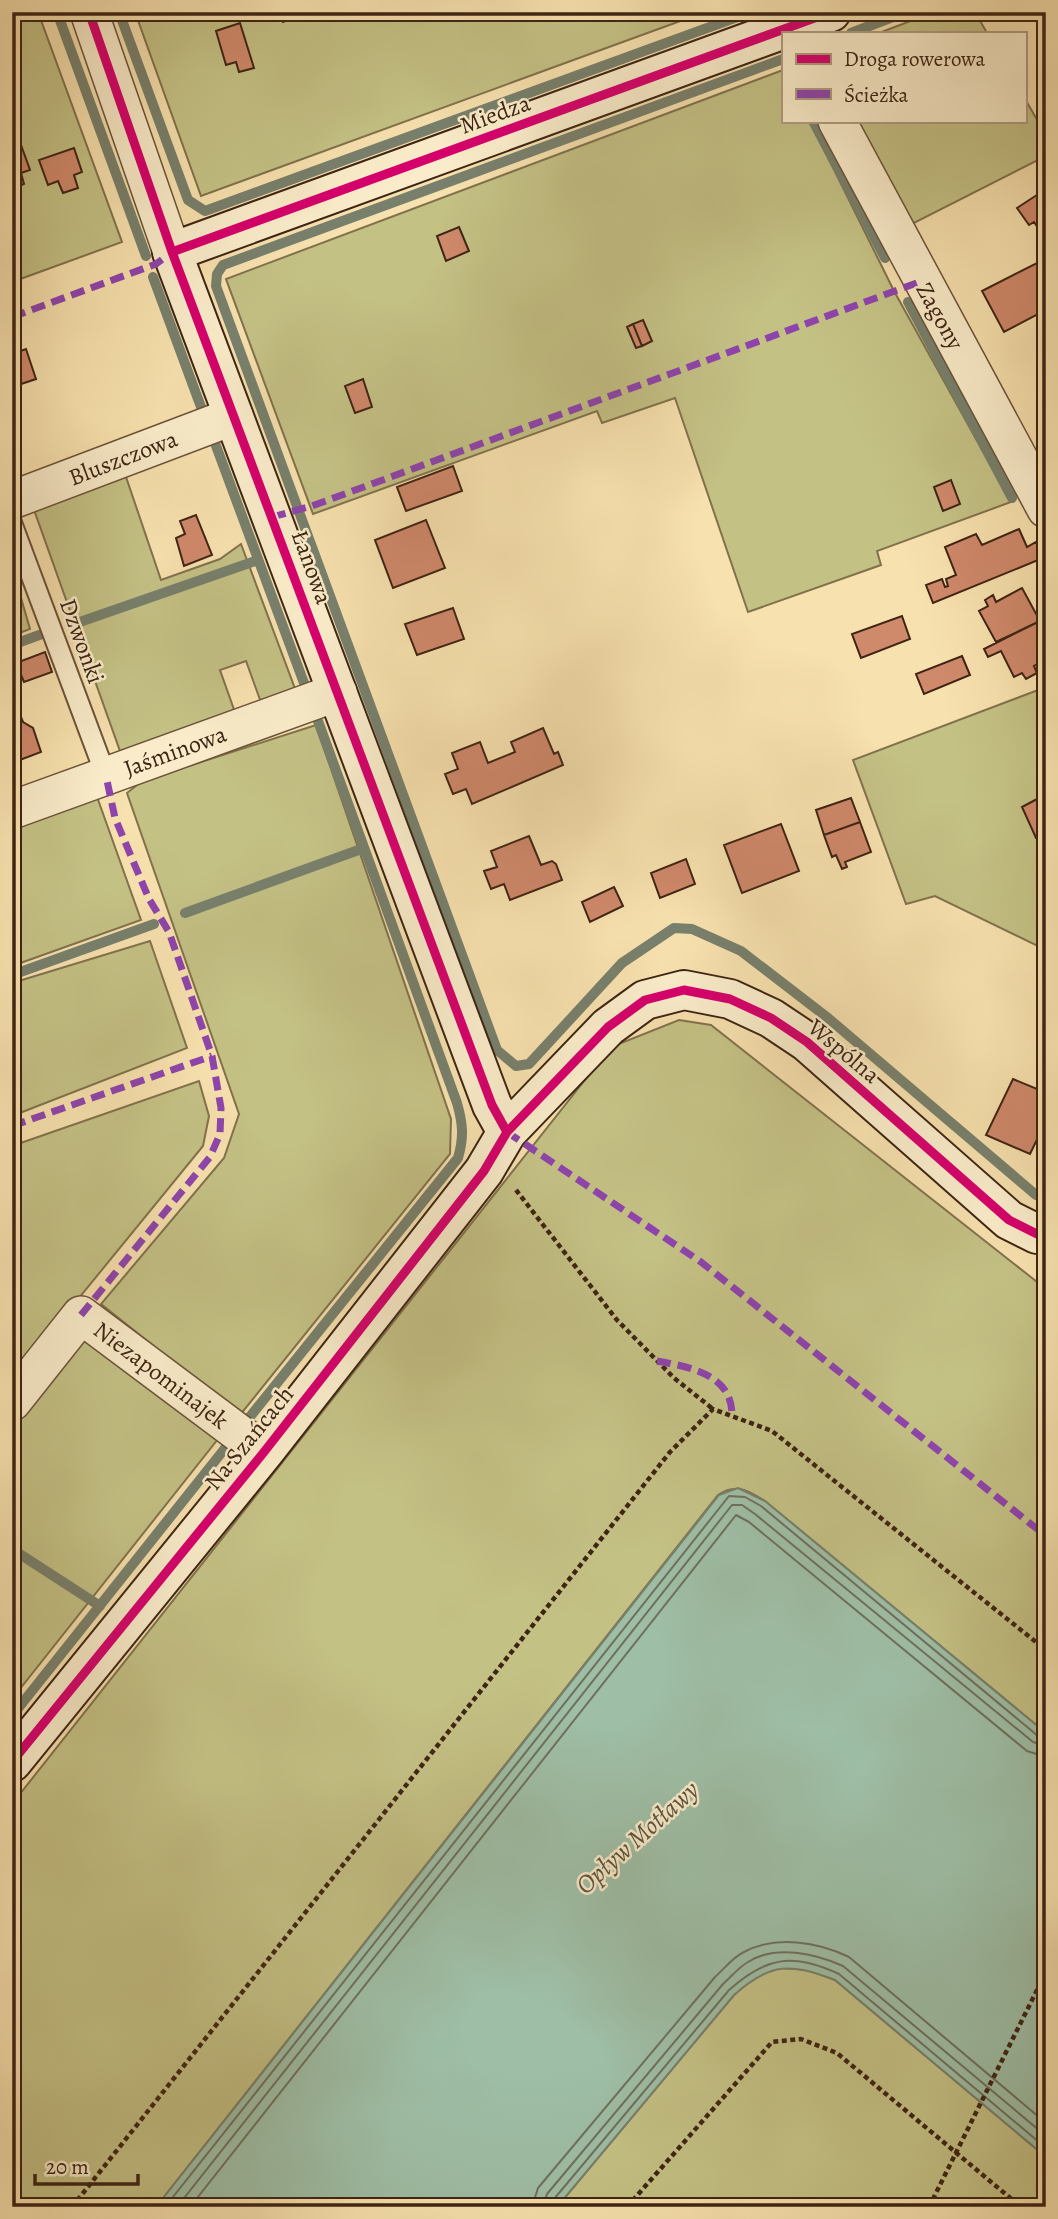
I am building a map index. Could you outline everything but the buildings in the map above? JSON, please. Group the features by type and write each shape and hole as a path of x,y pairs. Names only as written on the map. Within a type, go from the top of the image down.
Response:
{"street":[{"name":"Łanowa","path":"89,12 234,416 492,1105 507,1132"},
{"name":"Miedza","path":"173,252 831,12"},
{"name":"Zagony","path":"838,122 1046,509"},
{"name":"Bluszczowa","path":"12,500 234,416"},
{"name":"Jaśminowa","path":"12,810 338,692"},
{"name":"Wspólna","path":"507,1132 626,1011 660,994 684,990 702,993 730,999 771,1018 807,1042 1009,1220 1029,1231 1046,1235"},
{"name":"Na Szańcach","path":"12,1762 264,1452 484,1171 507,1132"},
{"name":"Niezapominajek","path":"12,1402 81,1315 264,1452"}],"lane":[{"name":"Dzwonki","path":"12,523 106,776"}],"path":[{"path":"484,1171 520,1192 617,1320 674,1378 713,1409 772,1431 1046,1650"},
{"path":"72,2207 670,1452 713,1409"},
{"path":"929,2207 1046,1972"},
{"path":"627,2207 772,2042 801,2039 837,2053 1021,2207"},
{"path":"12,2200 57,2207"}],"shaded area":[{"path":"12,12 38,12 122,242 12,282"},
{"path":"135,12 705,12 201,196"},
{"path":"934,12 975,12 986,32 882,32"},
{"path":"782,70 782,122 810,122 894,291 1011,502 877,551 881,565 748,612 675,398 602,423 597,411 313,514 226,279"},
{"path":"1026,101 1046,135 1046,156 912,224 858,122 1026,122"},
{"path":"124,471 161,580 220,559 241,544 297,694 263,708 246,661 220,670 237,718 147,753 120,751 33,507"},
{"path":"12,567 30,629 12,636"},
{"path":"1046,687 1046,950 935,896 906,904 853,760"},
{"path":"316,725 451,1119 450,1154 240,1415 101,1304 224,1158 239,1114 127,793 142,781"},
{"path":"96,794 141,920 12,966 12,824"},
{"path":"150,941 187,1048 12,1116 12,983"},
{"path":"679,1020 711,1025 1046,1289 1046,1733 765,1501 742,1489 724,1491 718,1495 156,2207 12,2207 12,1804 611,1047"},
{"path":"199,1081 209,1116 203,1146 12,1380 12,1146"},
{"path":"78,1334 218,1439 12,1699 12,1418"},
{"path":"781,1968 809,1970 835,1980 1046,2157 1046,2207 557,2207 734,1995 756,1975"}],"water":[{"name":"Opływ Motławy","path":"738,1488 765,1501 1046,1733 1046,2157 835,1980 805,1971 782,1969 759,1976 734,1995 557,2207 156,2207 719,1495"}],"waterway":[{"path":"57,12 146,256"},
{"path":"119,12 188,200 205,211 751,12"},
{"path":"854,32 906,12"},
{"path":"782,59 223,265 217,274 216,286 497,1050 516,1066 529,1064 622,963 674,928 692,929 741,951 828,1018 1036,1195 1046,1198"},
{"path":"814,122 885,258"},
{"path":"153,277 201,407"},
{"path":"908,302 1012,498"},
{"path":"212,435 304,683"},
{"path":"74,624 258,560"},
{"path":"12,645 42,634"},
{"path":"249,1418 458,1158 462,1137 457,1103 318,721"},
{"path":"185,913 364,848"},
{"path":"12,975 154,924"},
{"path":"12,1716 226,1447"},
{"path":"12,1549 100,1606"}],"marked path":[{"path":"12,317 156,264 172,252"},
{"path":"272,517 312,506 922,281"},
{"path":"81,1315 210,1157 220,1134 221,1108 212,1056 169,932 149,899 115,818 106,776"},
{"path":"12,1126 212,1056"},
{"path":"507,1132 701,1262 1046,1536"},
{"path":"657,1361 683,1366 717,1381 730,1400 732,1414"}],"cycle path":[{"path":"89,12 172,252 492,1105 507,1132"},
{"path":"172,252 831,12"},
{"path":"12,1762 264,1452 484,1171 507,1132 608,1027 645,1000 684,990 730,999 771,1018 807,1042 1009,1220 1037,1234 1046,1235"}]}
